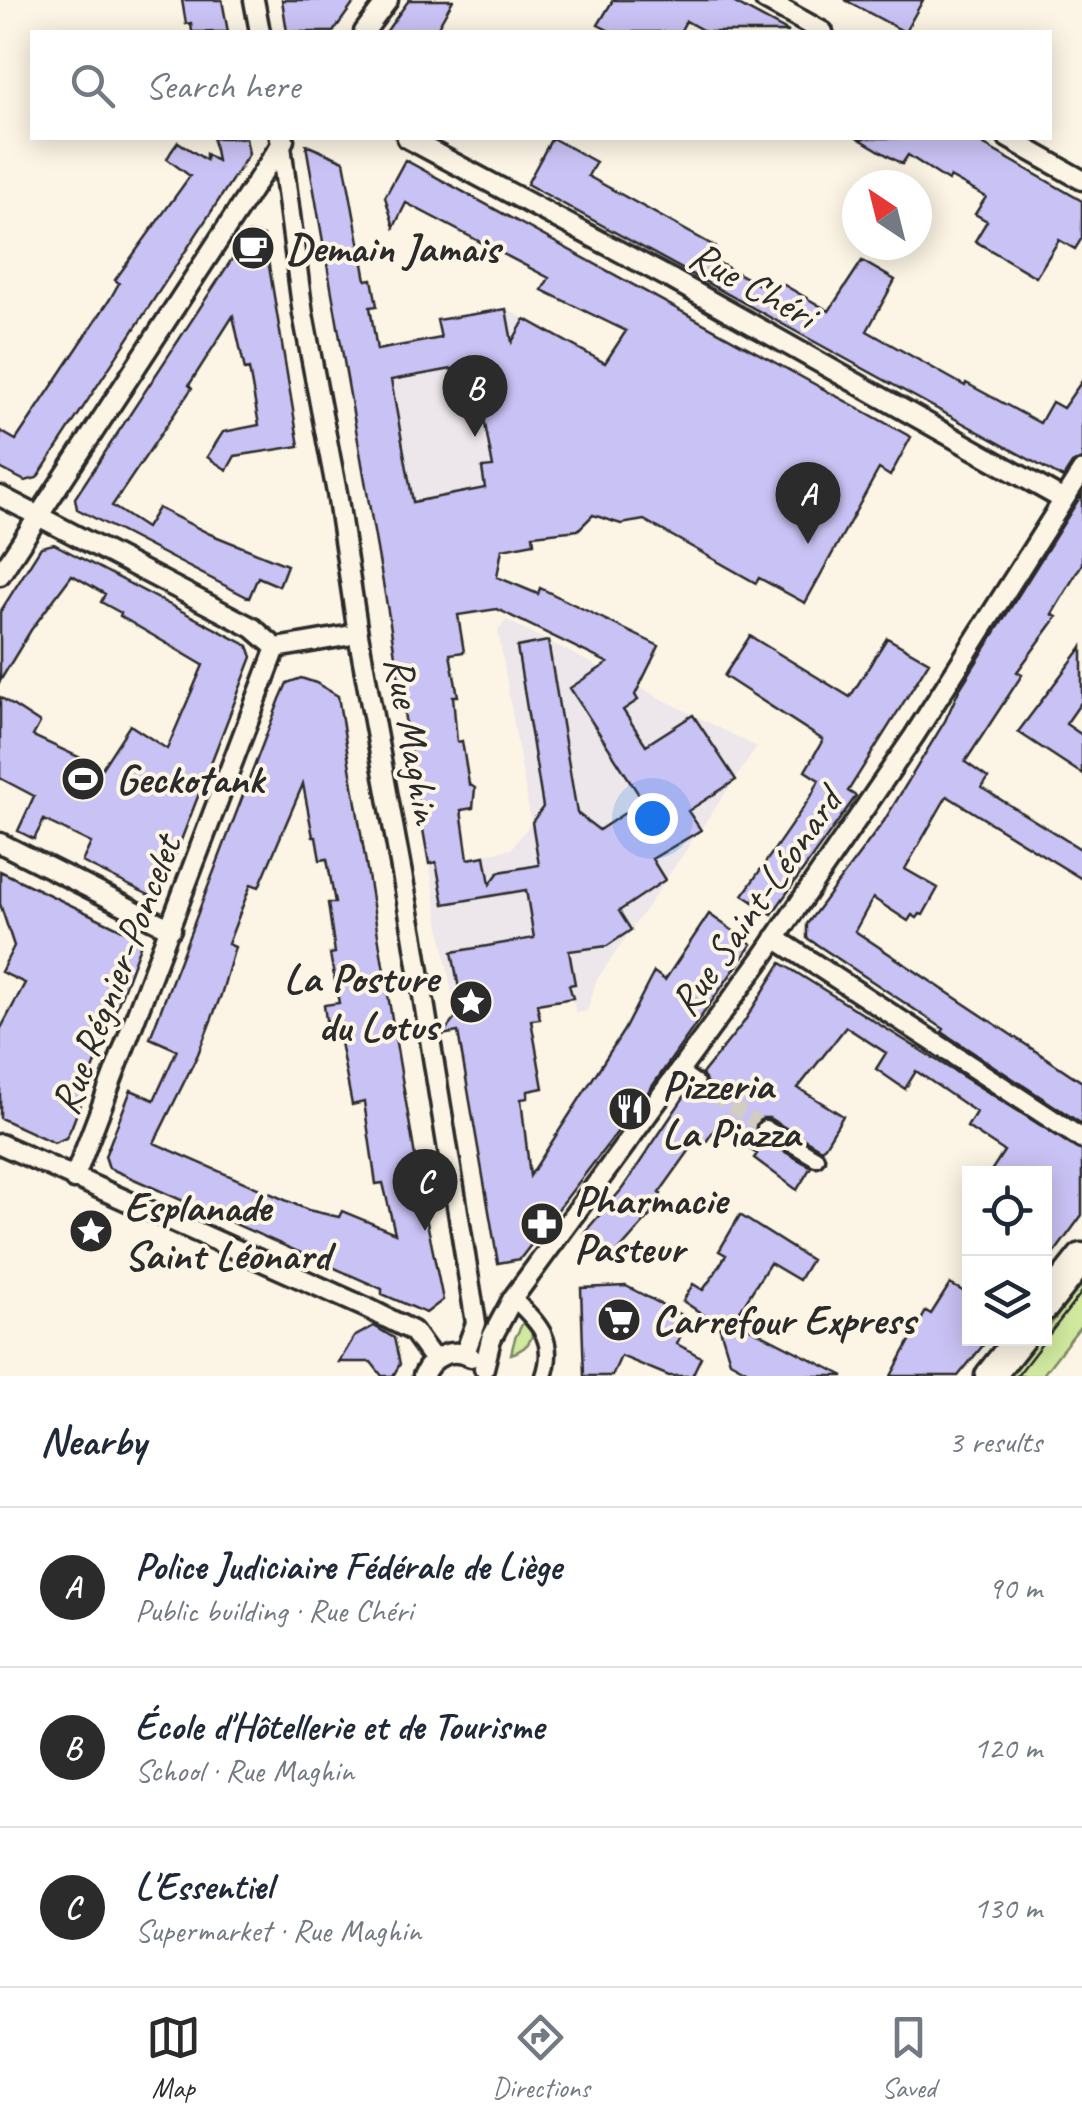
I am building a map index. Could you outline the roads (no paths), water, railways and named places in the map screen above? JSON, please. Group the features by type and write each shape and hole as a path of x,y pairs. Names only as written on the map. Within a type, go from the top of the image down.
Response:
{"main road":[{"path":"1052,1296 1082,1258"},
{"path":"990,1376 1014,1346"}],"street":[{"path":"254,0 260,30"},
{"path":"366,30 388,0"},
{"path":"766,0 819,30"},
{"path":"0,575 282,140"},
{"name":"Rue Maghin","path":"282,140 303,314 413,934 476,1323 465,1353"},
{"name":"Rue Chéri","path":"411,140 673,280 1062,499"},
{"path":"1012,140 1082,180"},
{"name":"Rue Saint-Léonard","path":"485,1372 491,1339 513,1298 680,1072 914,736 1082,470"},
{"path":"0,496 253,628 276,648 358,634"},
{"name":"Rue Régnier-Poncelet","path":"74,1179 276,648"},
{"path":"0,843 172,929"},
{"path":"775,938 1082,1139"},
{"path":"680,1072 696,1083"},
{"path":"765,1128 816,1158"},
{"path":"0,1144 367,1308 413,1331 434,1360"},
{"path":"513,1298 546,1334 548,1365 544,1376"},
{"path":"424,1376 443,1354 465,1353 485,1372"}],"tunnel":[{"path":"696,1083 765,1128"}],"tram line":[{"path":"1017,1376 1082,1292"}],"place":[{"name":"Demain Jamais","path":"253,248"},
{"name":"École d'Hôtellerie et de Tourisme","path":"475,437"},
{"name":"Police Judiciaire Fédérale de Liège","path":"808,544"},
{"name":"Geckotank","path":"83,779"},
{"name":"La Posture du Lotus","path":"471,1002"},
{"name":"Pizzeria La Piazza","path":"630,1109"},
{"name":"Pharmacie Pasteur","path":"542,1224"},
{"name":"Esplanade Saint Léonard","path":"91,1231"},
{"name":"L'Essentiel","path":"425,1231"},
{"name":"Carrefour Express","path":"619,1320"}]}
